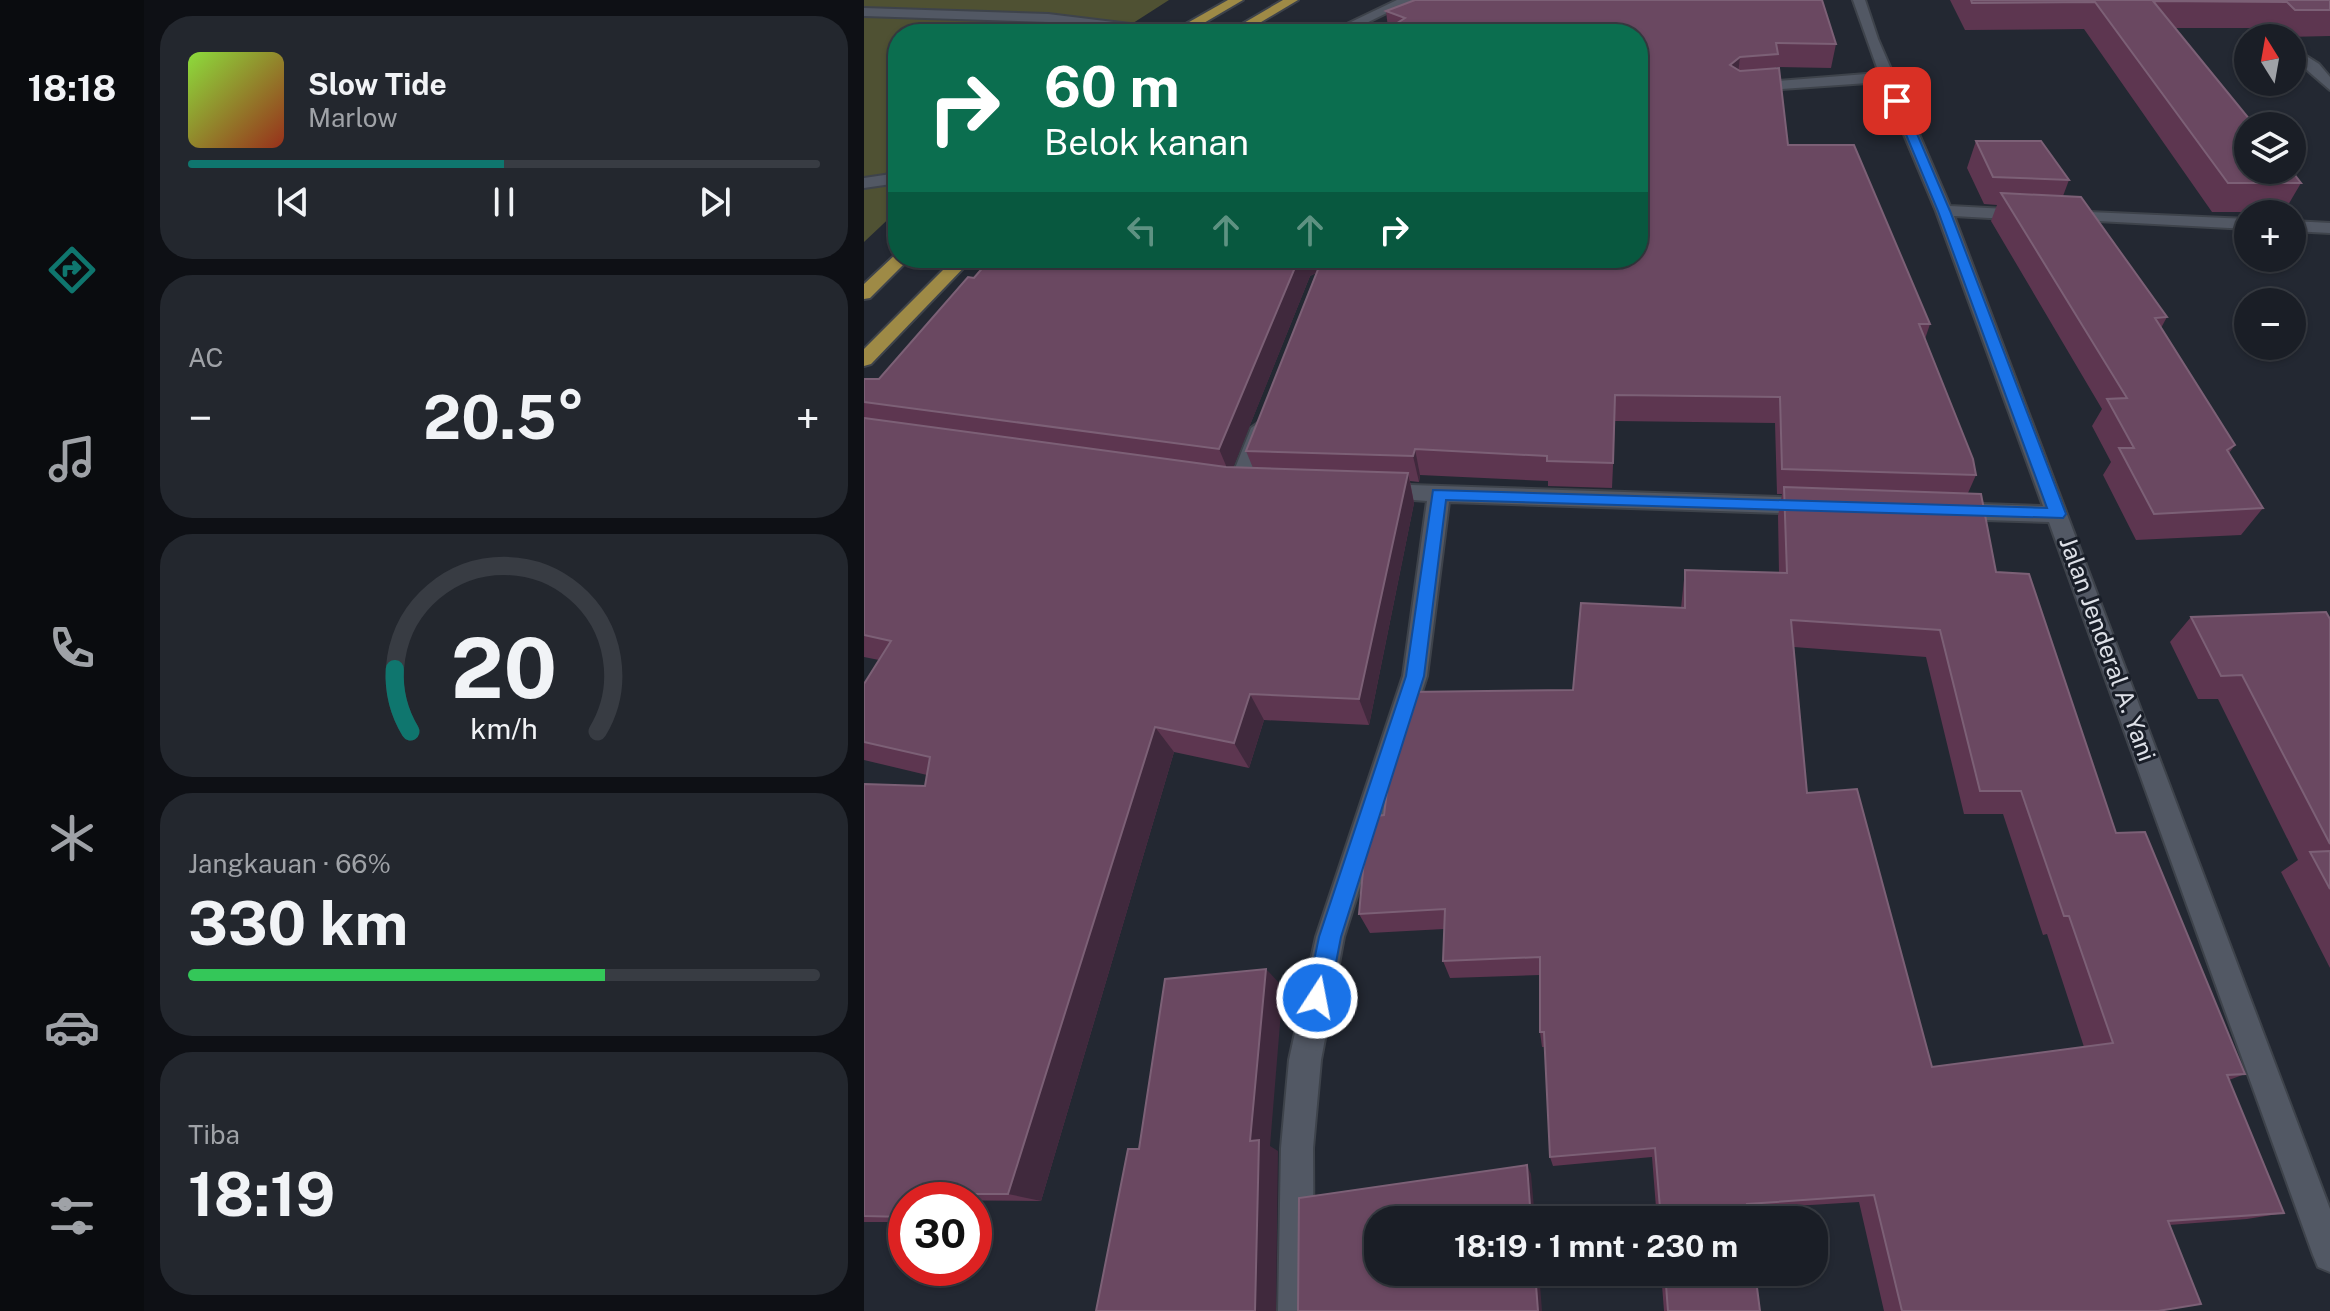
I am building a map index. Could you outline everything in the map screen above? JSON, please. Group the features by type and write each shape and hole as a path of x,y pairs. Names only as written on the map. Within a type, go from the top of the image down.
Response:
{"main road":[{"path":"1195,24 1237,0"},
{"path":"1250,24 1292,0"},
{"path":"864,294 891,268"},
{"path":"865,357 955,268"}],"street":[{"path":"1355,24 1407,0"},
{"name":"Jalan Jenderal A. Yani","path":"1859,0 1887,77 1944,211 2330,1255"},
{"path":"864,12 1048,18 1096,24"},
{"path":"2306,61 2330,86"},
{"path":"1737,89 1887,77"},
{"path":"864,183 888,179"},
{"path":"1944,211 2234,223"},
{"path":"2306,227 2330,228"},
{"path":"1239,485 1267,413"},
{"path":"1362,491 1835,507"},
{"path":"1296,1311 1297,1148 1305,1060 1330,937 1415,676 1439,494"},
{"path":"1931,510 2057,514"}],"green space":[{"path":"864,0 1169,0 1132,24 888,24 888,219 864,242"}],"building":[{"path":"1415,0 1822,0 1836,44 1776,43 1778,54 1740,57 1730,65 1740,71 1779,68 1788,145 1854,145 1930,324 1919,324 1973,459 1976,475 1782,469 1780,397 1615,395 1613,463 1547,461 1547,456 1415,449 1413,456 1246,451 1319,268 1648,268 1648,24 1396,24 1405,18 1386,11"},
{"path":"1971,0 2330,0 2330,10 2295,10 2287,2 2153,1 2244,112 2234,112 2234,183 2228,183 2095,2 1972,3"},
{"path":"1976,141 2041,141 2069,180 1993,177"},
{"path":"2001,193 2081,197 2167,317 2155,318 2235,445 2227,450 2263,508 2154,514 2119,448 2134,448 2107,399 2127,398"},
{"path":"982,268 1295,268 1219,449 864,402 864,379 879,379 968,277 974,278"},
{"path":"864,418 1226,467 1408,473 1359,699 1250,694 1234,743 1155,727 1008,1194 992,1194 992,1182 888,1182 888,1217 864,1216 864,784 925,786 930,757 864,742 864,684 891,641 864,635"},
{"path":"1784,487 1981,494 1996,572 2029,574 2116,833 2145,832 2245,1074 2227,1075 2284,1213 2168,1221 2201,1304 2158,1311 1902,1311 1874,1195 1747,1206 1660,1206 1655,1148 1550,1157 1544,1032 1540,1032 1540,957 1443,961 1445,909 1359,914 1368,817 1384,815 1393,743 1409,692 1573,690 1581,603 1685,608 1685,570 1787,573","holes":["1791,620 1940,630 1980,791 2021,791 2064,916 2069,916 2113,1043 1932,1067 1857,789 1807,793"]},
{"path":"2326,612 2330,619 2330,844 2242,675 2221,676 2191,617"},
{"path":"2330,851 2330,889 2310,852"},
{"path":"1266,969 1250,1141 1259,1140 1255,1311 1096,1311 1128,1149 1139,1149 1165,979"},
{"path":"1527,1165 1530,1206 1364,1206 1364,1286 1536,1286 1538,1311 1298,1311 1299,1198"},
{"path":"1666,1286 1757,1286 1760,1311 1668,1311"}],"route":[{"path":"1317,998 1330,937 1358,844 1415,676 1439,494 2057,514 1944,211 1897,101"}]}
